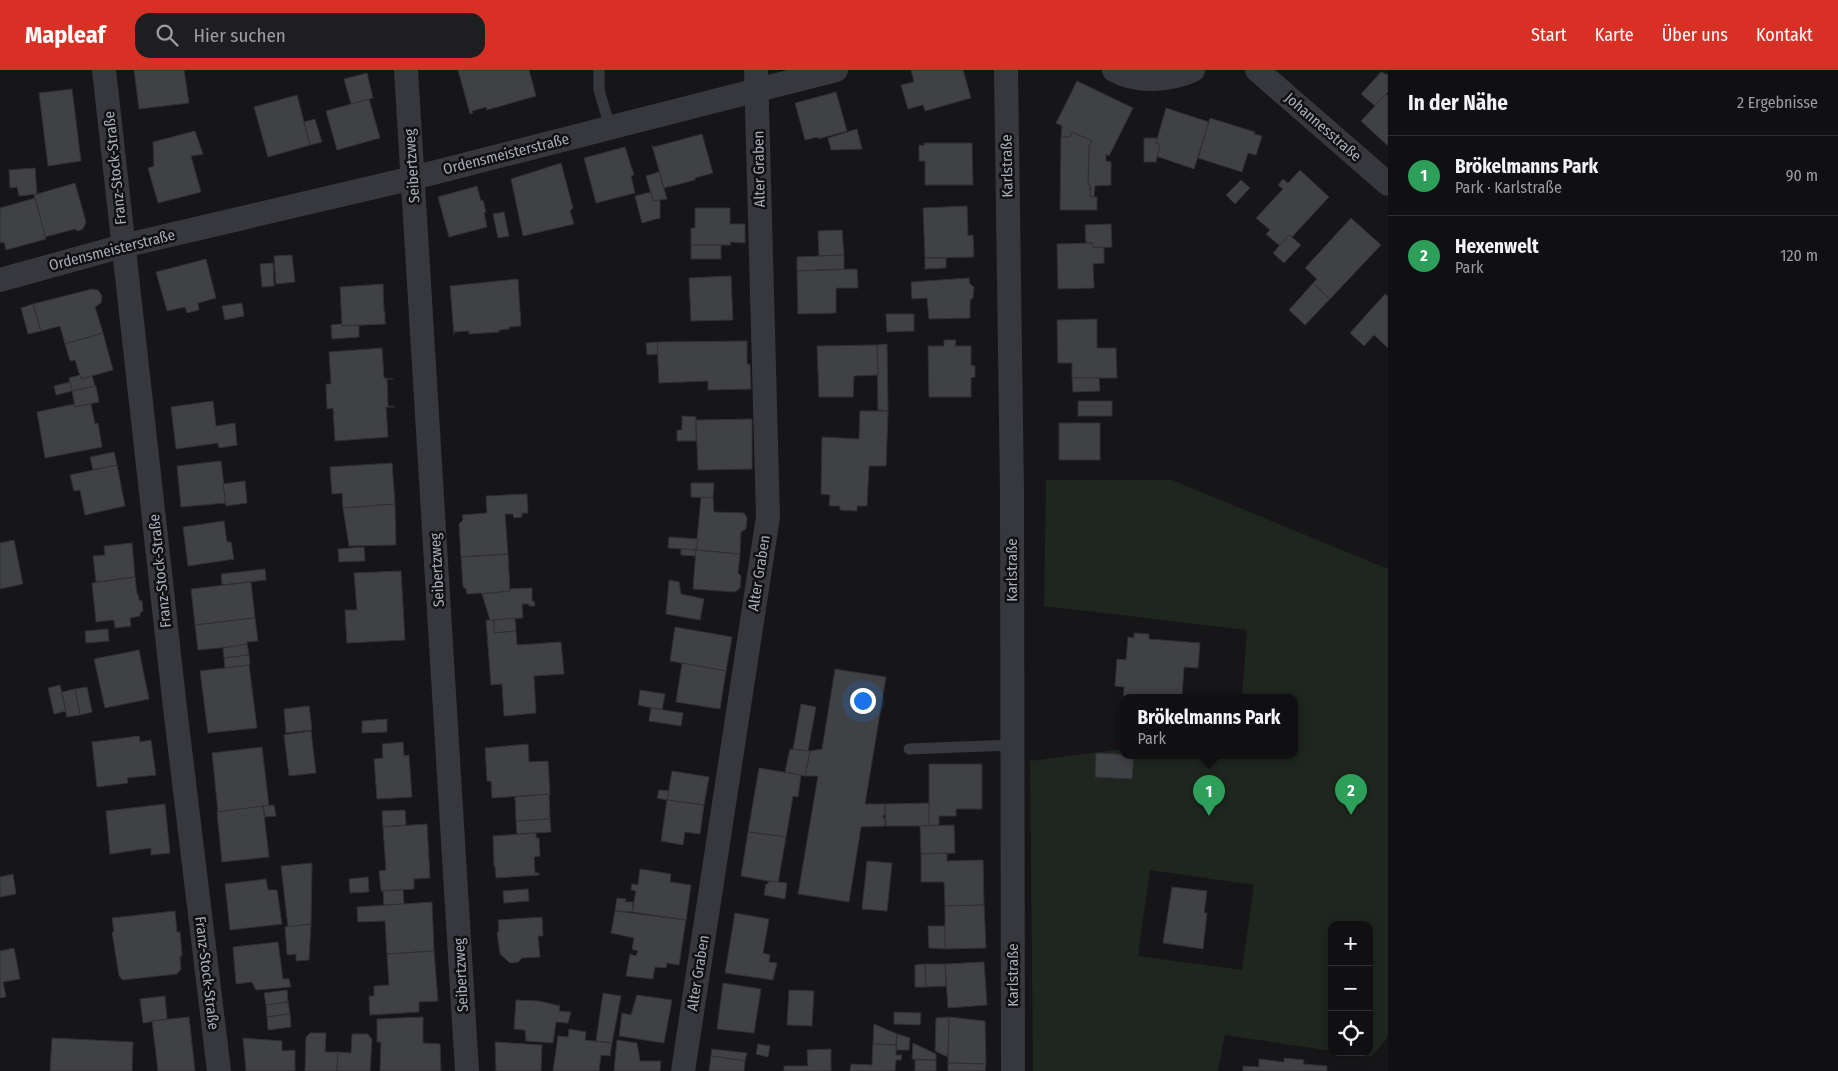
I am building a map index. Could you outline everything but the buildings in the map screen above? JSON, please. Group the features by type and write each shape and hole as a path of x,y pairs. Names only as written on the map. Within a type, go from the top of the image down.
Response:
{"street":[{"name":"Franz-Stock-Straße","path":"104,70 183,773 220,1071"},
{"name":"Seibertzweg","path":"406,70 467,1071"},
{"name":"Ordensmeisterstraße","path":"0,280 123,246 413,178 610,127 757,80 836,70"},
{"name":"Karlstraße","path":"1006,70 1012,492 1013,1071"},
{"path":"1114,70 1122,74 1151,79 1180,76 1192,70"},
{"name":"Johannesstraße","path":"1257,70 1388,184"},
{"name":"Alter Graben","path":"683,1071 768,517 757,80"}],"lane":[{"path":"599,70 599,90 610,127"},
{"path":"909,749 1012,745"}],"shaded area":[{"path":"1046,480 1172,480 1388,569 1388,1037 1373,1055 1373,921 1328,921 1328,1050 1225,1035 1218,1071 1033,1071 1030,761 1120,750 1120,759 1298,759 1298,694 1242,694 1247,630 1044,606","holes":["1150,870 1254,885 1242,970 1138,956"]}],"place":[{"name":"Hexenwelt","path":"1351,815"},
{"name":"Brökelmanns Park","path":"1209,816"}]}
